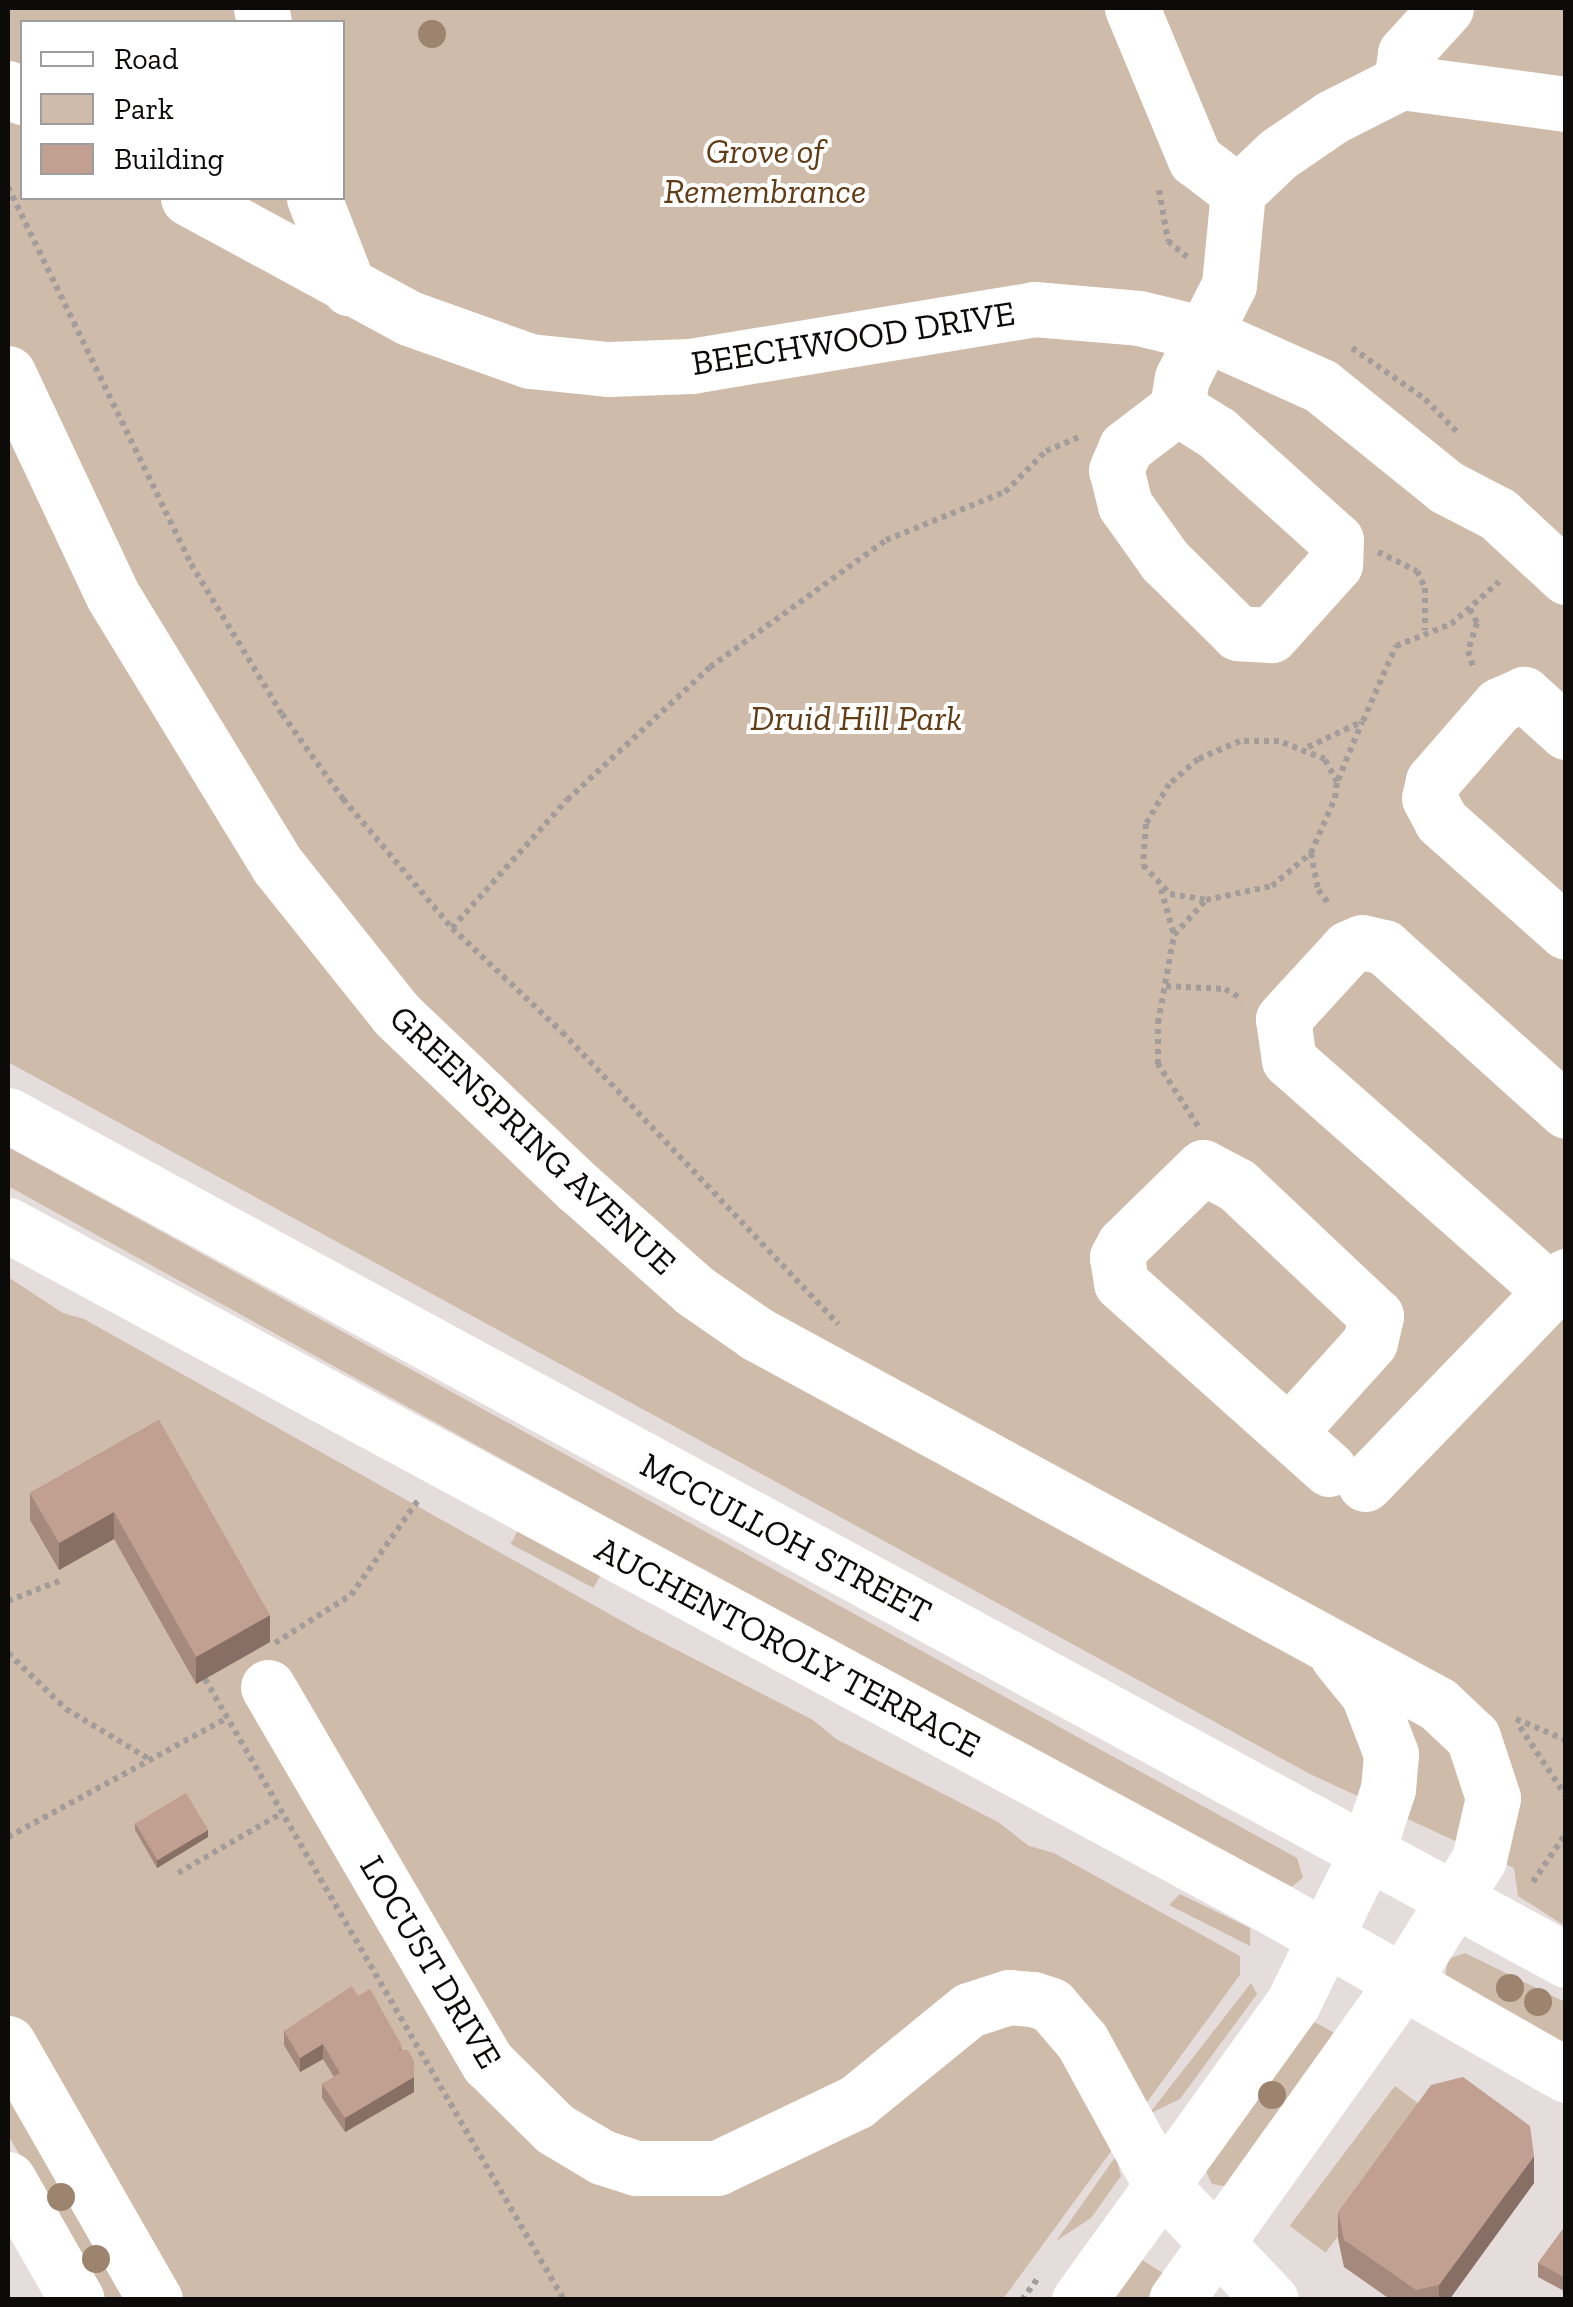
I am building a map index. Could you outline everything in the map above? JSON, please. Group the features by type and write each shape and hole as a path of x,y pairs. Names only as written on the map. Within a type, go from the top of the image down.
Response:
{"street":[{"path":"1132,8 1196,159 1238,192"},
{"path":"1401,82 1405,53 1446,8"},
{"path":"1177,408 1182,378 1229,286 1238,192 1278,154 1401,82 1566,104"},
{"name":"BEECHWOOD DRIVE","path":"192,200 349,288 481,346 530,361 608,369 766,358 1034,309 1139,318 1205,334 1321,386 1446,487 1498,514 1566,577"},
{"path":"315,200 349,288"},
{"name":"GREENSPRING AVENUE","path":"8,373 166,690 278,866 396,1014 640,1244 757,1334 1438,1704 1480,1750 1492,1784 1491,1829 1453,1899 1402,1983 1176,2300"},
{"path":"1177,408 1231,445 1330,531 1338,547 1335,564 1271,635 1238,633 1164,561 1118,487 1118,458 1146,426 1177,408"},
{"name":"BEECHWOOD DRIVE","path":"1446,487 1474,534 1544,597 1566,608"},
{"path":"1566,732 1524,694 1499,705 1433,782 1429,798 1441,821 1566,932"},
{"path":"1289,1432 1370,1342 1376,1316 1237,1185 1217,1168 1203,1167 1124,1244 1117,1256 1121,1282 1289,1432 1347,1476 1558,1284 1289,1060 1283,1019 1362,942 1384,947 1566,1111"},
{"name":"MCCULLOH STREET","path":"8,1115 1566,1960"},
{"name":"AUCHENTOROLY TERRACE","path":"8,1225 1329,1939 1566,2075"},
{"name":"GREENSPRING AVENUE","path":"1079,2300 1293,2003 1329,1939 1367,1852 1388,1789 1388,1735 1368,1694 1322,1640"},
{"name":"LOCUST DRIVE","path":"251,1674 488,2063 555,2129 602,2158 636,2168 717,2168 856,2102 969,2010 1021,1998 1050,2005 1069,2023 1160,2185 1271,2300"},
{"path":"8,2043 154,2300"},
{"path":"8,2178 77,2300"}],"path":[{"path":"8,187 190,564 292,728 380,847 452,928 575,1046 852,1336"},
{"path":"452,928 568,800 710,667 886,540 1005,492"},
{"path":"1338,547 1380,552 1417,572 1425,588 1425,630"},
{"path":"1161,888 1206,900 1272,886 1311,853 1328,823 1337,782 1390,654 1425,630 1451,624 1499,582"},
{"path":"1203,1167 1190,1108 1158,1064 1174,935 1161,888 1143,865 1143,843 1154,802 1198,759 1240,741 1308,747 1362,721"},
{"path":"1308,747 1333,769 1337,782"},
{"path":"1311,853 1321,898 1362,942"},
{"path":"1174,935 1206,900"},
{"path":"1166,986 1225,989 1283,1019"},
{"path":"8,1837 151,1760 351,1595 420,1498"},
{"path":"8,1601 59,1581"},
{"path":"266,1626 251,1674 282,1813 564,2300"},
{"path":"8,1653 66,1709 151,1760"},
{"path":"251,1674 206,1680 251,1674"},
{"path":"178,1874 282,1813"},
{"path":"1532,1882 1566,1833"}],"green space":[{"name":"Druid Hill Park","path":"8,8 1565,8 1565,1926 1518,1896 1514,1868 1310,1774 8,1062"},
{"path":"8,1147 1297,1858 1303,1878 1290,1888 1202,1846 8,1186"},
{"path":"8,1277 63,1313 84,1319 638,1630 813,1720 836,1739 998,1822 1029,1846 1054,1853 1240,1956 1240,1975 1003,2299 176,2299 8,2012"},
{"path":"519,1528 602,1572 594,1588 511,1544"},
{"path":"1180,1894 1250,1928 1250,1946 1169,1905"},
{"path":"1465,1953 1565,2002 1565,2051 1445,1978 1448,1959"},
{"path":"1251,1983 1257,1994 1180,2099 1149,2114"},
{"path":"1307,2018 1340,2036 1230,2187 1212,2184 1204,2167"},
{"path":"1395,2086 1431,2113 1326,2253 1290,2226"},
{"path":"8,2092 129,2299 104,2299 8,2135"},
{"path":"1116,2156 1121,2176 1091,2218 1056,2241"},
{"path":"1139,2258 1163,2273 1153,2299 1102,2300"}],"building":[{"path":"159,1420 270,1615 196,1657 114,1512 59,1543 30,1493"},
{"path":"186,1793 208,1830 158,1860 135,1823"},
{"path":"352,1986 358,1996 370,1989 402,2046 398,2050 408,2050 414,2061 414,2077 345,2118 322,2084 340,2073 323,2044 300,2058 284,2031"},
{"path":"1463,2077 1530,2126 1534,2156 1439,2285 1416,2290 1344,2240 1338,2212 1431,2085"},
{"path":"1566,2225 1566,2278 1538,2263"}],"park label":[{"name":"Grove of Remembrance","path":"765,171"}]}
